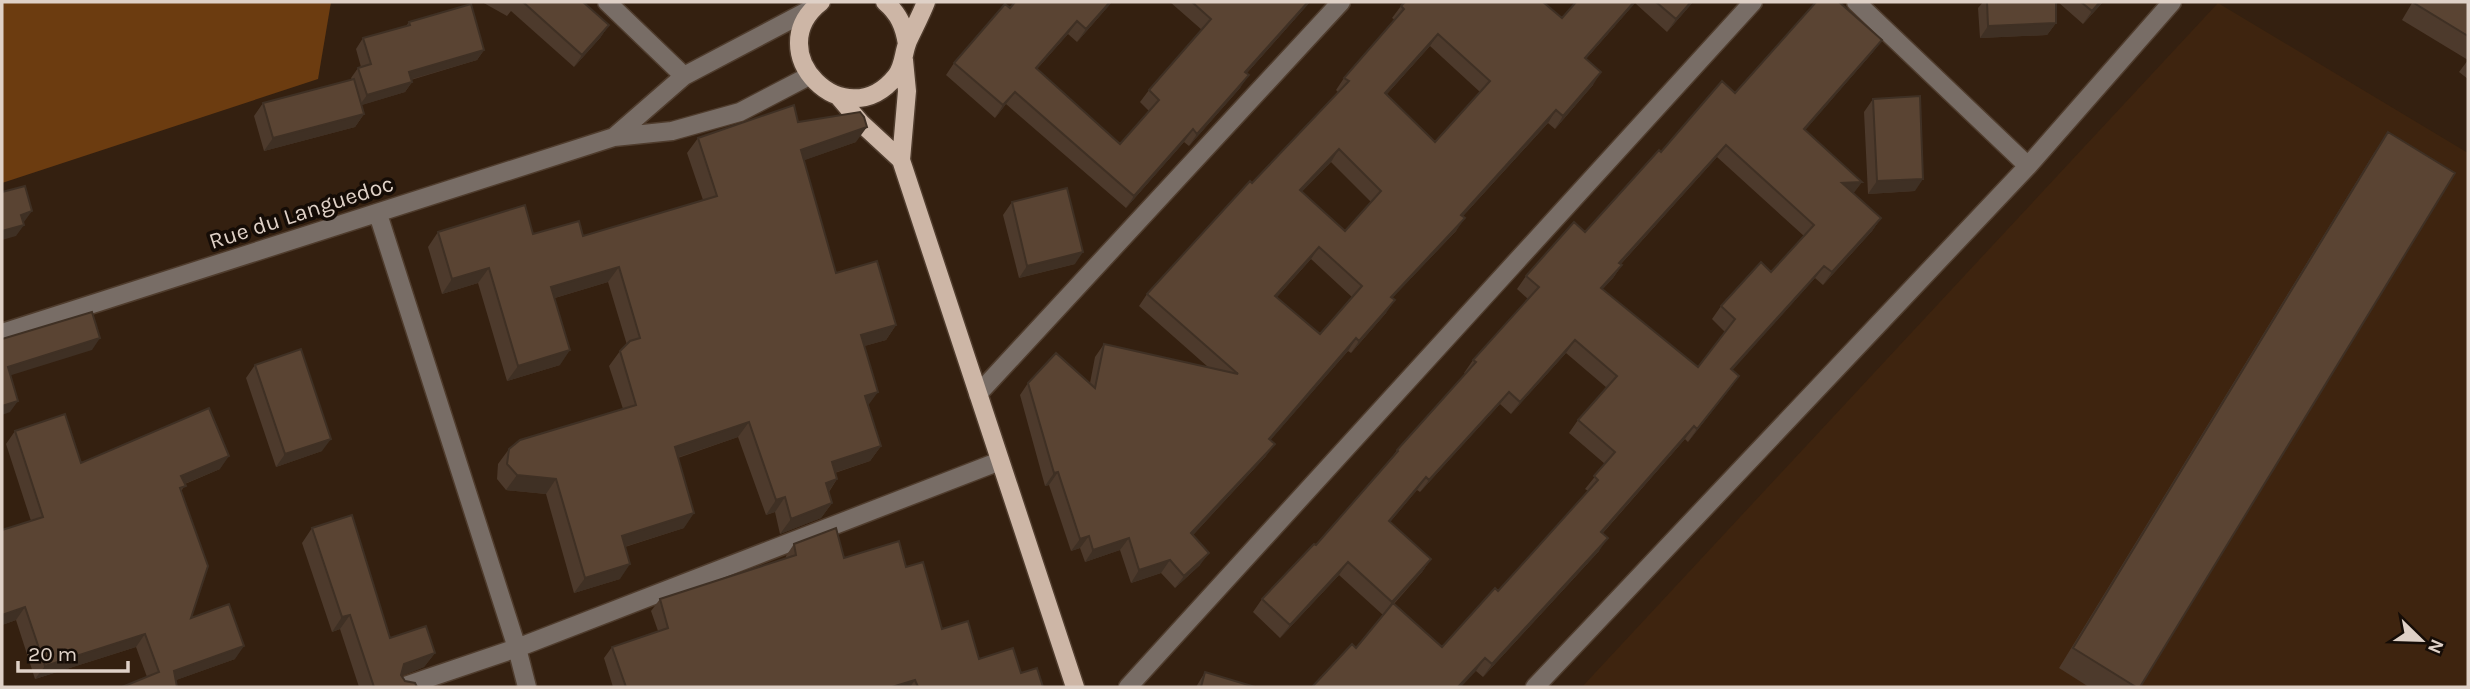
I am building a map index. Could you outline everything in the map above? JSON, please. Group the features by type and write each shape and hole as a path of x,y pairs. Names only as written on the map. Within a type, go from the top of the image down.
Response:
{"main road":[{"path":"885,2 895,10 904,26 907,91 901,160 1075,687"},
{"path":"817,5 803,23 799,41 801,60 809,76 822,89 838,96 854,98 870,95 885,87 897,75 926,2"},
{"path":"838,96 861,123 901,160"}],"street":[{"path":"607,2 684,76"},
{"path":"978,394 1340,2"},
{"path":"1128,687 1753,2"},
{"path":"1856,2 2028,166"},
{"path":"1535,687 2028,166 2172,2"},
{"path":"614,137 684,76 817,5"},
{"path":"614,137 672,131 740,112 809,76"},
{"name":"Rue du Languedoc","path":"2,332 614,137"},
{"path":"378,214 517,648 527,687"},
{"path":"402,687 517,648 1000,461"}],"shaded area":[{"path":"2,2 331,2 318,79 2,183"},
{"path":"2218,3 2468,153 2468,687 1582,687"}],"building":[{"path":"523,2 583,2 609,25 582,55"},
{"path":"1015,2 1110,2 1086,29 1077,21 1036,68 1120,144 1159,100 1149,90 1211,19 1192,2 1308,2 1245,72 1249,75 1197,134 1193,129 1134,196 1015,92 1003,105 954,63 1005,4 1010,8"},
{"path":"1405,2 1543,2 1562,18 1576,2 1634,2 1585,58 1601,72 1563,116 1556,110 1461,215 1465,218 1391,297 1395,300 1359,341 1356,338 1269,439 1275,444 1191,533 1209,553 1184,576 1170,560 1139,570 1129,538 1093,550 1089,536 1080,539 1058,472 1054,473 1028,383 1056,353 1095,388 1104,344 1238,374 1147,294 1250,181 1252,183 1349,81 1344,78 1404,9 1401,6","holes":["1438,34 1490,81 1435,142 1385,93","1339,149 1381,191 1345,231 1300,190","1319,247 1362,286 1320,334 1275,296"]},
{"path":"1656,2 1691,2 1676,19"},
{"path":"1816,2 1839,2 1882,40 1804,129 1862,182 1842,183 1881,218 1832,272 1824,266 1731,369 1739,376 1697,429 1694,426 1601,532 1608,538 1492,664 1485,658 1458,687 1312,687 1352,644 1356,648 1393,603 1442,647 1495,588 1498,591 1598,480 1594,476 1615,452 1578,420 1617,376 1575,340 1520,402 1509,392 1429,480 1426,477 1389,521 1431,559 1392,602 1348,562 1290,625 1262,599 1314,544 1316,545 1476,362 1473,360 1539,287 1526,276 1574,222 1585,232 1659,150 1661,152 1722,81 1735,93","holes":["1726,145 1814,225 1771,272 1761,262 1721,306 1735,319 1698,367 1601,288 1622,265 1619,263"]},
{"path":"1987,2 2056,2 2056,23 1988,26"},
{"path":"2081,2 2100,2 2092,11"},
{"path":"2468,2 2468,36 2414,3"},
{"path":"471,4 484,50 409,72 412,82 367,95 358,68 371,64 363,38"},
{"path":"354,79 364,114 273,138 263,103"},
{"path":"1920,96 1923,179 1877,181 1873,99"},
{"path":"794,105 798,122 860,112 867,127 801,150 836,273 877,261 896,325 861,335 878,392 865,396 881,446 832,462 837,479 826,483 832,503 791,519 785,497 776,500 749,422 675,447 694,513 622,536 630,564 585,578 556,479 517,475 507,464 509,449 520,440 636,405 620,351 630,341 640,338 619,267 551,287 570,350 518,366 489,268 452,279 438,232 525,205 533,234 579,221 583,236 717,196 698,138"},
{"path":"2388,132 2455,173 2140,687 2136,687 2073,648"},
{"path":"25,186 32,211 21,215 24,225 2,231 2,192"},
{"path":"1067,188 1083,252 1027,266 1012,202"},
{"path":"92,312 100,338 8,367 18,401 2,406 2,339"},
{"path":"301,349 331,439 285,454 255,365"},
{"path":"209,408 229,456 181,476 186,486 180,488 208,566 191,618 229,604 244,646 174,671 177,687 122,687 159,672 145,634 45,666 25,607 2,615 2,530 43,517 15,431 65,414 81,463"},
{"path":"352,515 390,638 426,626 435,653 404,664 401,675 405,681 415,683 417,687 374,687 350,615 342,617 312,528"},
{"path":"836,528 844,558 899,541 906,567 923,562 942,629 968,621 979,659 1013,648 1021,673 1037,668 1043,687 918,687 915,680 892,687 626,687 612,647 668,628 660,599 796,555 794,544"},
{"path":"1205,672 1255,687 1201,687"}]}
